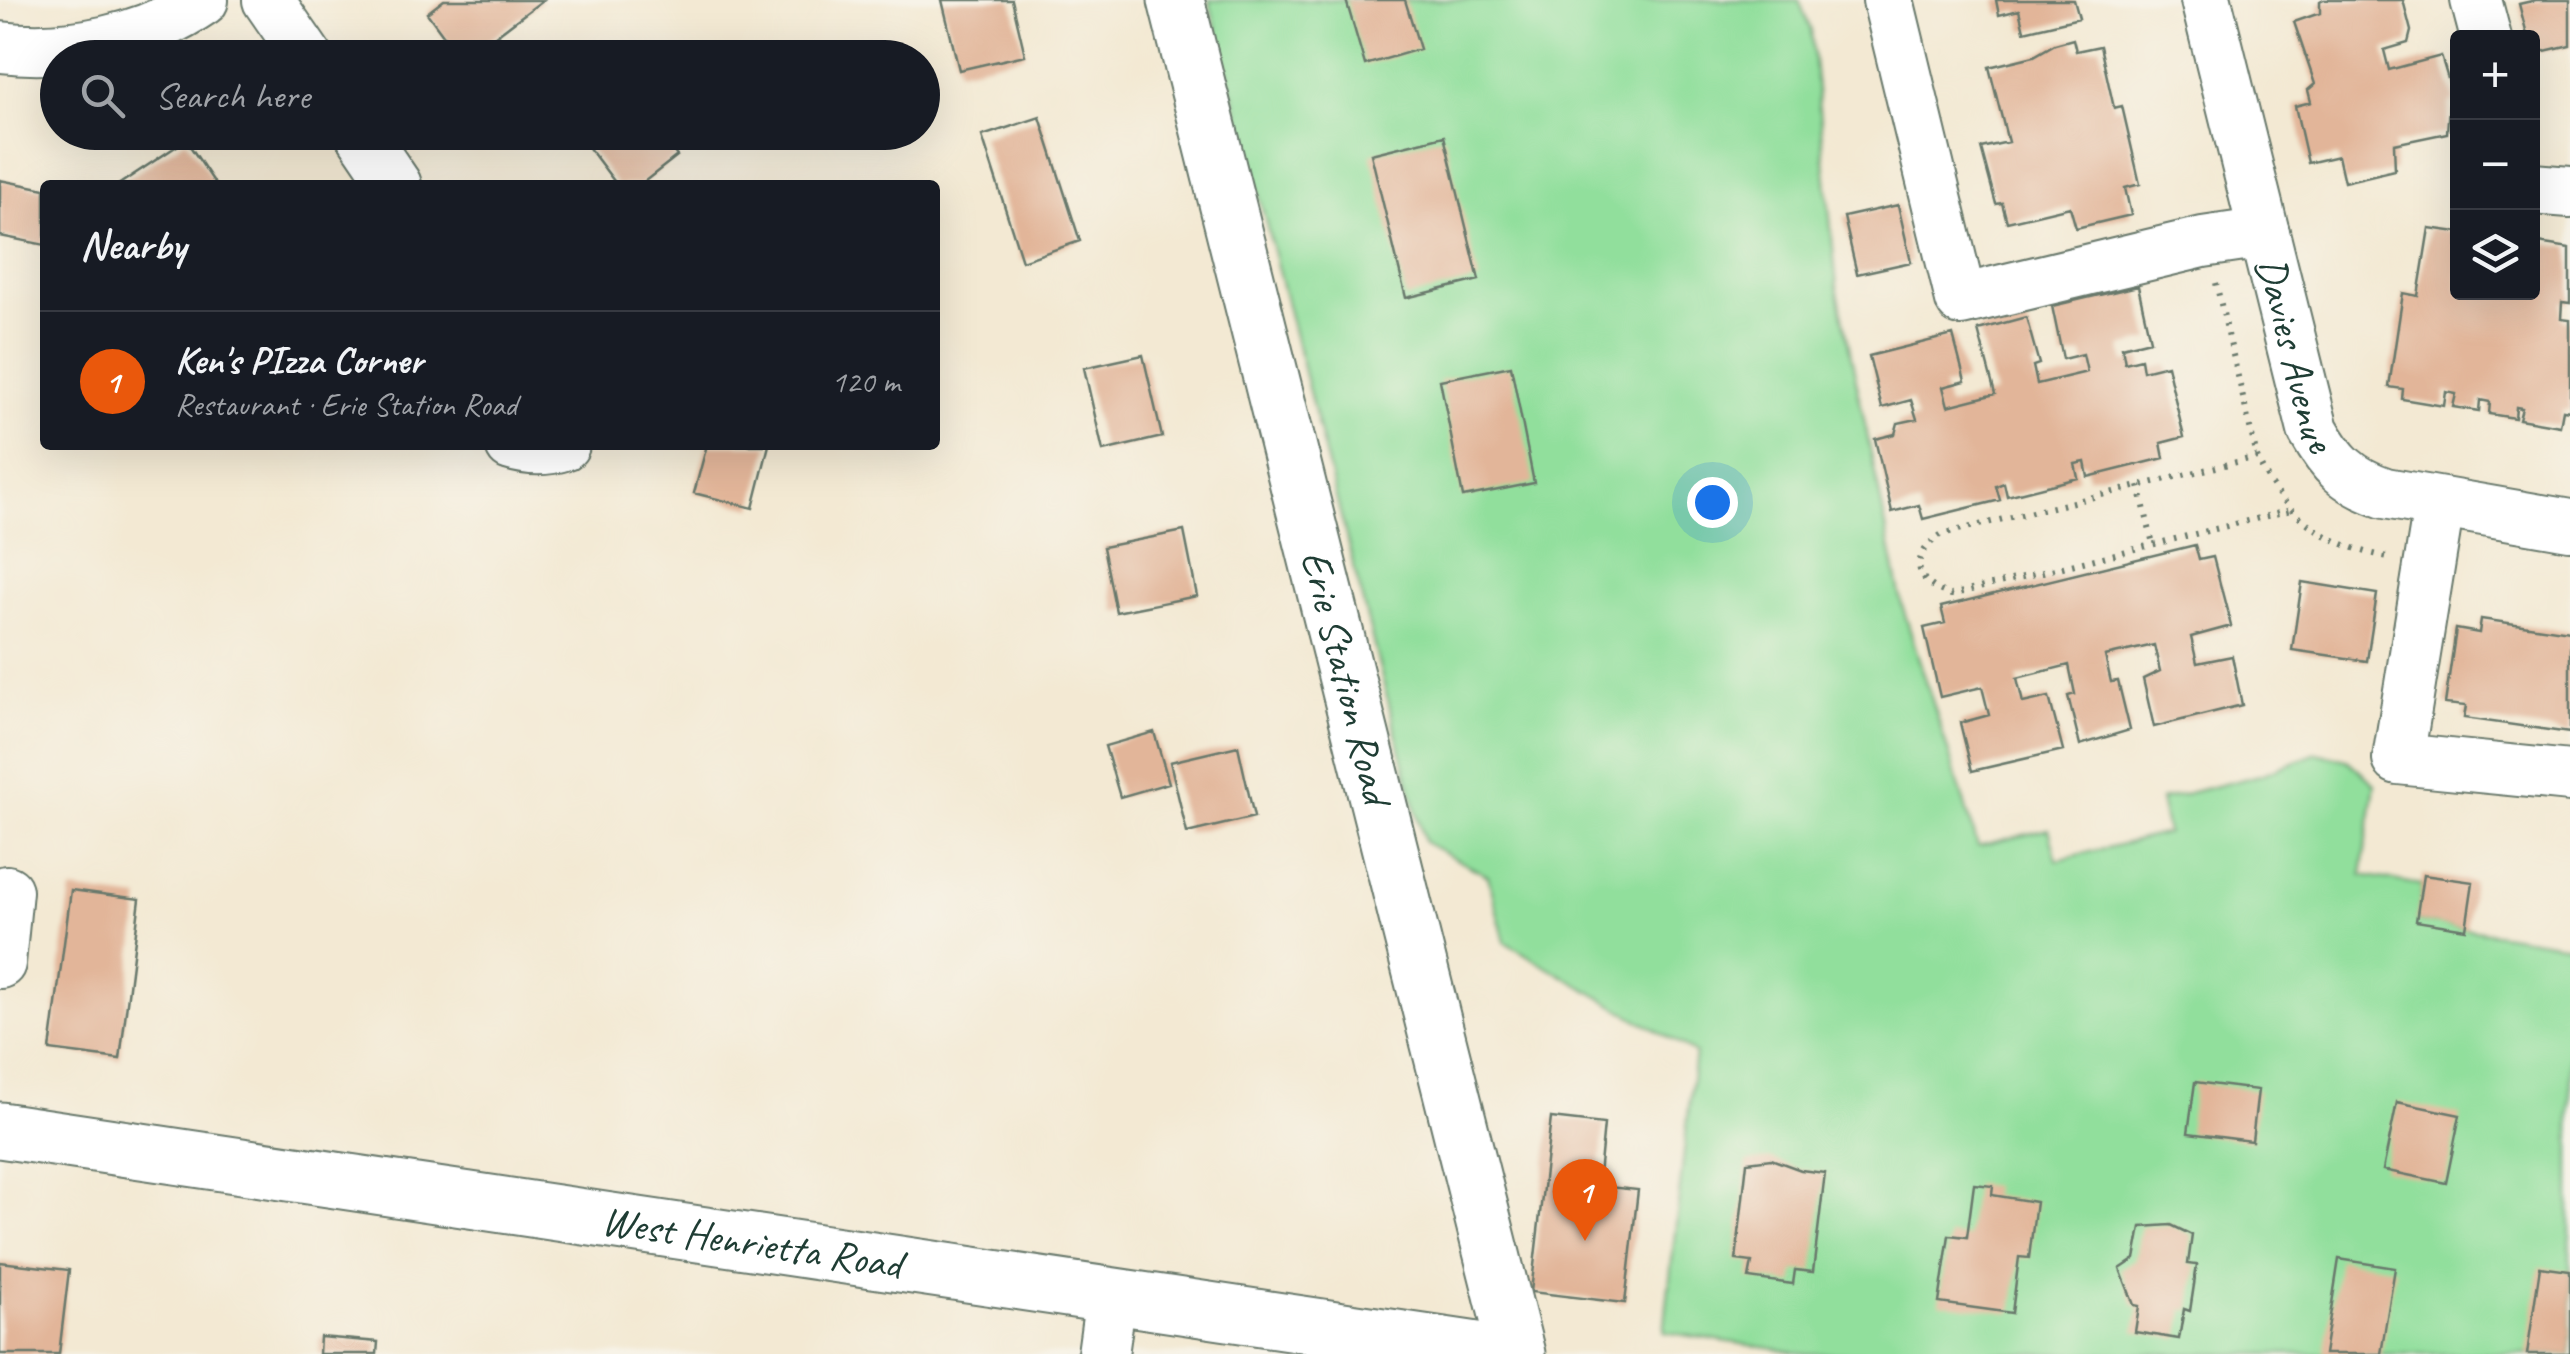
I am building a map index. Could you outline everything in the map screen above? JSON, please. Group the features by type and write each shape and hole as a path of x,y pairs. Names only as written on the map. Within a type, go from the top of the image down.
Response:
{"main road":[{"name":"Erie Station Road","path":"1176,0 1517,1354"},
{"name":"West Henrietta Road","path":"0,1130 1504,1354"}],"street":[{"path":"112,40 144,30 203,0"},
{"path":"268,0 296,40"},
{"path":"1888,0 1961,300 2203,242 2264,233"},
{"name":"Davies Avenue","path":"2206,0 2313,430 2329,458 2358,484 2440,504 2570,525"},
{"path":"2476,0 2484,30"},
{"path":"0,47 40,46"},
{"path":"372,150 393,180"},
{"path":"2540,190 2570,192"},
{"path":"2440,504 2398,758 2570,776"},
{"path":"0,962 7,892"},
{"path":"1103,1354 1111,1296"}],"path":[{"path":"2257,457 1942,534 1926,545 1919,569 1936,590 1951,595 2291,510"},
{"path":"2139,486 2153,544"}],"green space":[{"path":"1209,0 1799,0 1811,31 1837,287 1902,605 1978,846 2049,829 2057,860 2167,833 2160,800 2260,775 2317,753 2347,760 2375,784 2362,875 2422,885 2417,921 2570,945 2570,1354 1807,1354 1664,1332 1695,1053 1505,942 1488,876 1424,842"}],"building":[{"path":"444,0 543,0 490,40 447,40 427,13"},
{"path":"942,0 1012,0 1025,55 959,70"},
{"path":"1346,0 1405,0 1420,49 1365,65"},
{"path":"1996,0 2074,0 2079,18 2024,31 2019,10 1999,15"},
{"path":"2403,0 2411,31 2408,43 2384,50 2389,70 2441,56 2450,86 2447,133 2394,144 2395,170 2344,182 2338,156 2308,163 2295,106 2311,102 2308,90 2315,84 2294,22 2320,13 2320,2"},
{"path":"2570,0 2570,45 2540,52 2540,30 2526,30 2519,4"},
{"path":"2073,39 2076,51 2100,46 2114,108 2122,106 2140,184 2125,188 2131,215 2076,228 2070,207 2007,222 2002,203 1996,204 1981,148 2008,142 1989,67 2034,56"},
{"path":"1040,117 1080,241 1022,261 982,136"},
{"path":"1444,136 1479,280 1406,298 1371,154"},
{"path":"171,150 193,150 213,180 126,180"},
{"path":"591,150 672,150 677,156 646,180 613,180"},
{"path":"0,180 40,188 40,244 0,236"},
{"path":"1898,205 1911,262 1857,274 1844,217"},
{"path":"2429,228 2450,231 2450,300 2540,300 2540,243 2570,248 2570,303 2562,302 2561,319 2570,320 2570,411 2563,410 2560,426 2519,419 2522,408 2516,407 2515,418 2489,414 2490,402 2480,400 2479,411 2453,407 2456,394 2446,392 2444,406 2402,399 2403,389 2389,387 2403,293 2418,296"},
{"path":"2138,286 2150,340 2122,347 2125,363 2141,359 2143,371 2167,365 2184,437 2161,443 2164,458 2088,477 2085,462 2075,464 2078,478 2007,496 2004,483 1996,486 2000,500 1923,519 1919,505 1892,512 1875,439 1895,434 1898,423 1917,419 1911,400 1882,408 1869,356 1953,335 1965,381 1943,387 1948,406 1995,394 1978,330 2026,317 2039,364 2033,366 2037,384 2087,372 2083,354 2063,359 2052,306"},
{"path":"1143,355 1162,437 1103,451 1084,368"},
{"path":"1511,366 1534,483 1463,497 1440,380"},
{"path":"706,450 768,450 753,508 694,493"},
{"path":"1184,531 1197,596 1116,612 1103,547"},
{"path":"2195,545 2199,560 2213,557 2231,626 2191,637 2197,663 2232,656 2242,705 2154,727 2143,679 2160,671 2154,645 2105,656 2111,682 2118,681 2130,730 2080,745 2068,696 2075,694 2069,665 2017,678 2023,703 2049,697 2063,750 1972,771 1960,723 1989,715 1982,687 1940,697 1924,628 1945,623 1941,607"},
{"path":"2302,582 2377,594 2367,661 2292,650"},
{"path":"2481,619 2570,632 2570,733 2464,718 2466,706 2445,704 2456,629 2479,633"},
{"path":"1154,732 1169,783 1120,797 1105,746"},
{"path":"1238,746 1254,817 1187,833 1170,762"},
{"path":"2423,875 2473,882 2466,929 2416,921"},
{"path":"71,890 140,899 120,1059 50,1050"},
{"path":"2195,1082 2258,1090 2252,1141 2188,1133"},
{"path":"2397,1102 2460,1115 2446,1183 2383,1170"},
{"path":"1551,1118 1604,1124 1598,1186 1638,1190 1625,1303 1531,1292"},
{"path":"1771,1159 1801,1170 1825,1173 1813,1272 1795,1270 1793,1284 1749,1278 1752,1262 1736,1260 1747,1162"},
{"path":"1974,1184 1993,1186 1992,1195 2036,1202 2029,1258 2019,1257 2012,1313 1939,1303 1949,1235 1967,1237"},
{"path":"2171,1225 2192,1235 2188,1264 2197,1265 2190,1311 2184,1309 2179,1339 2135,1332 2139,1306 2134,1305 2120,1269 2135,1259 2141,1227"},
{"path":"2339,1259 2395,1268 2381,1354 2324,1354"},
{"path":"0,1262 69,1270 59,1354 0,1354"},
{"path":"2540,1267 2570,1271 2570,1354 2527,1354"},
{"path":"320,1337 378,1342 377,1354 319,1354"}],"place":[{"name":"Ken's PIzza Corner","path":"1585,1241"}]}
